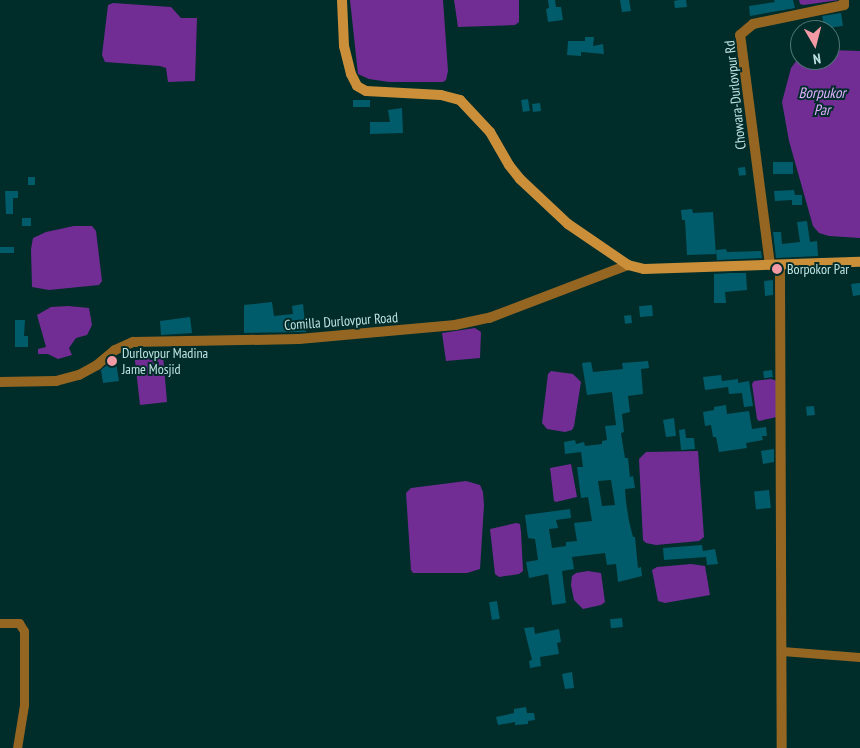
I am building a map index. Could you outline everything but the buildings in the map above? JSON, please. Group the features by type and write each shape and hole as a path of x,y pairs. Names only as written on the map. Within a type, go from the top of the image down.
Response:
{"main road":[{"path":"342,0 344,46 351,74 357,86 366,92 441,95 460,100 490,132 509,165 520,179 568,224 628,265 644,268 697,265 860,262"}],"street":[{"name":"Chowara-Durlovpur Rd","path":"775,265 740,35 753,24 844,5 844,0"},
{"name":"Comilla Durlovpur Road","path":"0,382 56,380 78,375 97,365 115,350 133,342 299,338 408,330 489,318 628,265"},
{"path":"775,265 782,748"},
{"path":"0,623 19,622 24,631 24,705 17,748"},
{"path":"782,651 860,657"}],"water":[{"path":"350,0 443,0 448,71 446,80 443,82 389,82 369,79 358,74"},
{"path":"454,0 519,0 519,22 515,25 458,27"},
{"path":"799,0 839,0 804,5 800,4"},
{"path":"113,3 171,7 181,18 197,18 195,81 168,82 166,68 160,66 105,62 102,55 108,5"},
{"name":"Borpukor Par","path":"840,50 860,51 860,238 829,236 819,233 813,226 789,141 782,102 790,70 840,70"},
{"path":"74,226 92,226 96,231 102,281 99,285 49,290 32,287 31,249 33,238 46,232"},
{"path":"51,307 89,308 92,325 87,335 76,338 69,348 72,355 58,359 48,354 38,354 38,349 46,347 37,315"},
{"path":"475,328 481,332 480,358 446,361 442,333"},
{"path":"160,350 163,355 167,402 140,405 134,352"},
{"path":"551,371 573,374 581,382 572,430 565,432 547,429 542,423 548,374"},
{"path":"771,379 777,381 777,417 759,421 757,419 752,384 754,381"},
{"path":"698,451 704,537 699,541 656,545 646,543 643,540 639,459 646,452"},
{"path":"571,464 577,497 556,502 554,501 550,468"},
{"path":"466,481 480,485 483,492 484,505 480,569 467,573 413,573 411,570 406,493 411,488"},
{"path":"516,523 520,524 523,571 519,574 499,577 495,574 490,529"},
{"path":"691,564 705,566 710,595 665,603 658,601 652,570 657,567"},
{"path":"588,571 601,573 605,602 601,605 583,609 574,600 571,585 572,576 576,573"}],"place":[{"name":"Borpokor Par","path":"777,269"},
{"name":"Durlovpur Madina Jame Mosjid","path":"112,361"}]}
